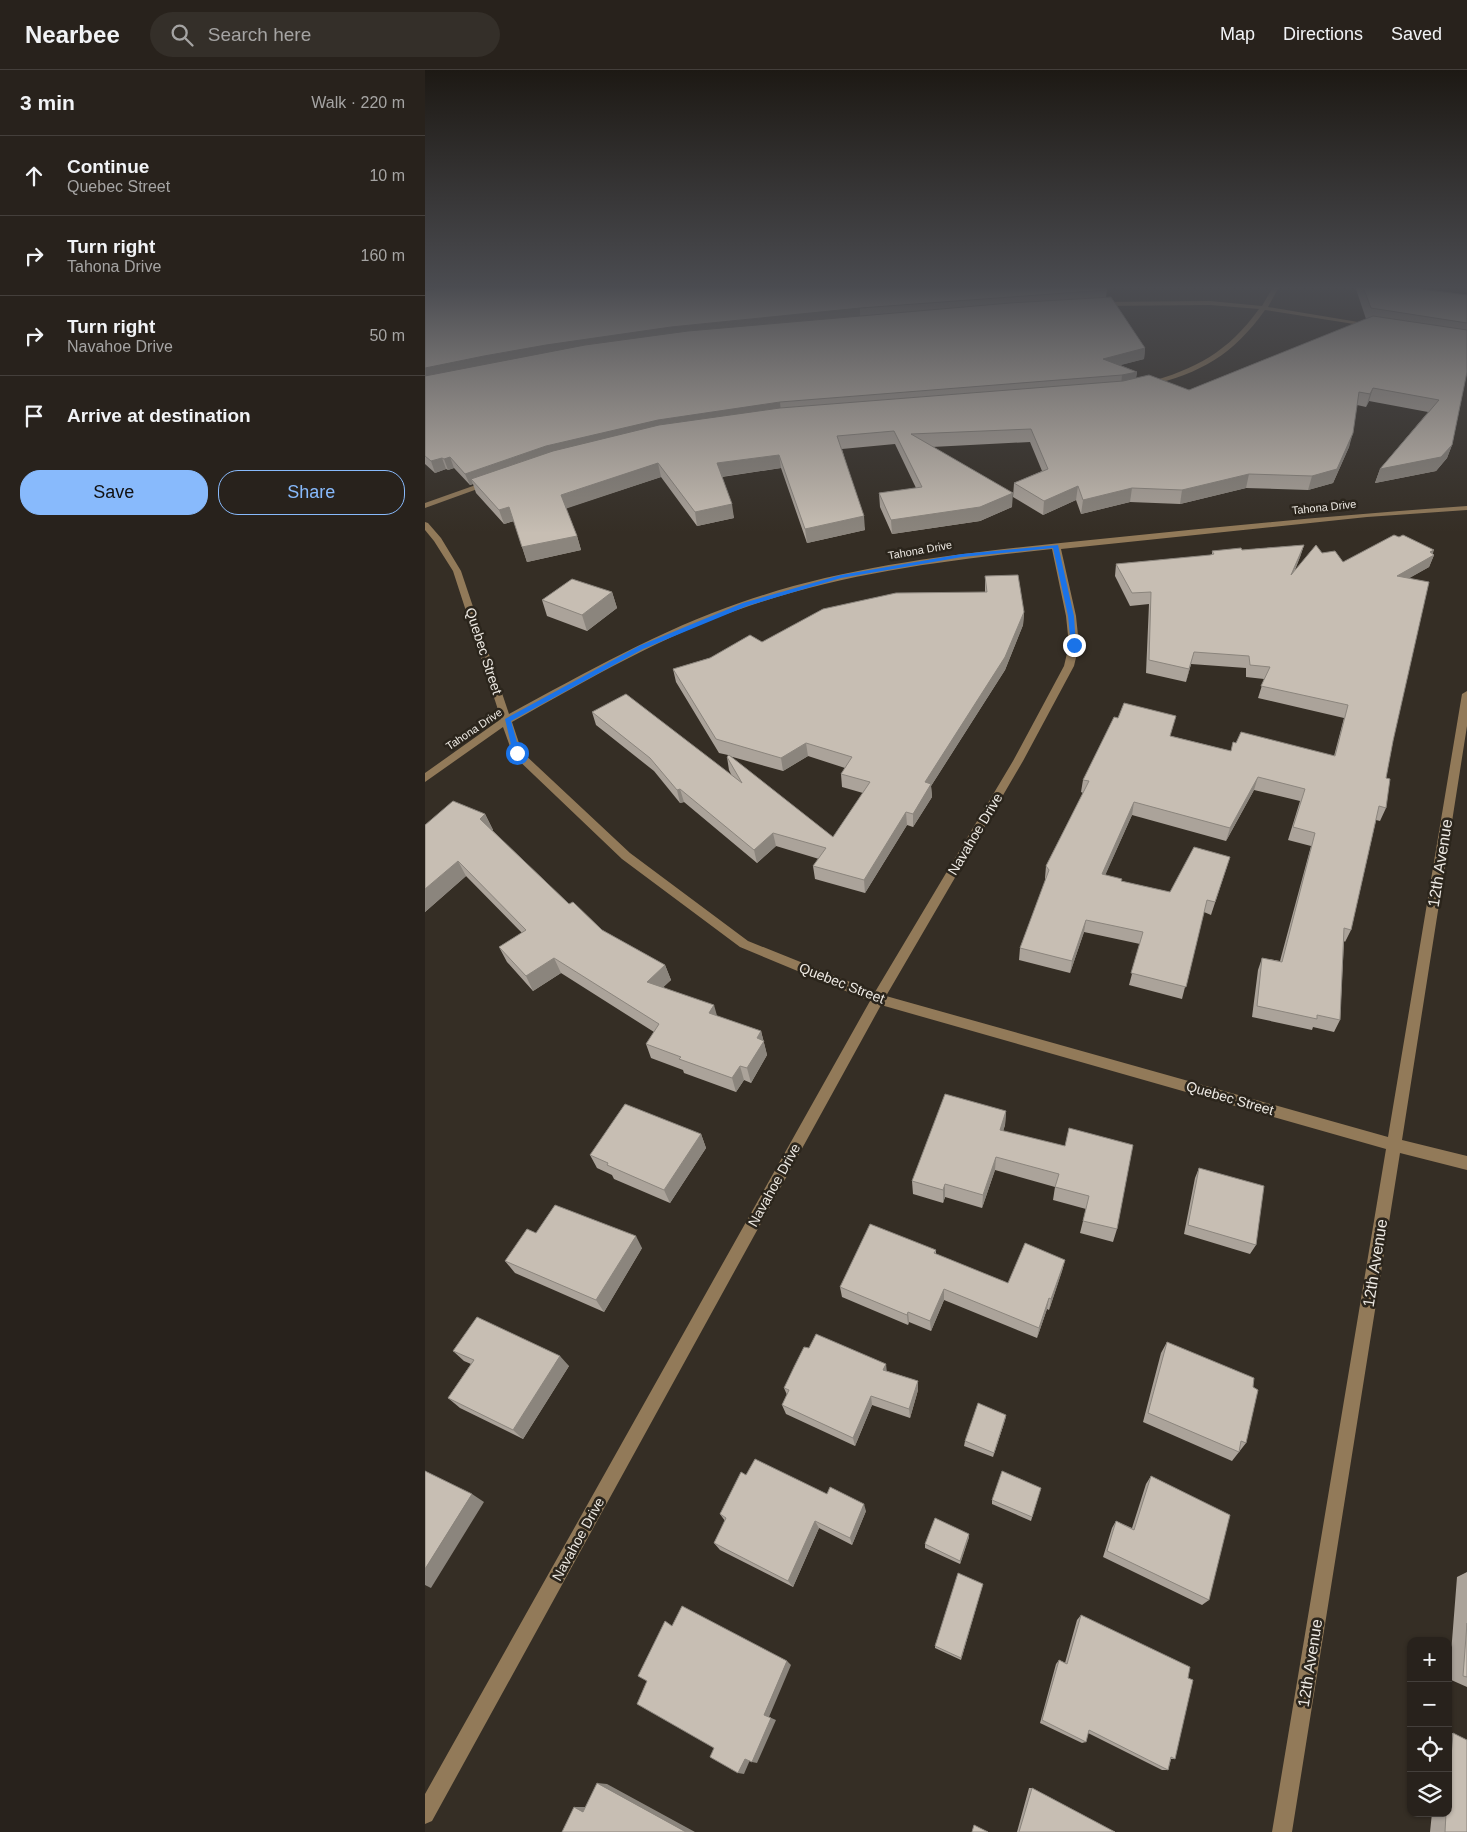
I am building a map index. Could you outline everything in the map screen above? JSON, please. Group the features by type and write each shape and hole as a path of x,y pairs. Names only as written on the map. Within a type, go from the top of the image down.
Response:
{"street":[{"path":"1139,386 1176,377 1191,369"},
{"path":"425,506 499,480"},
{"name":"Tahona Drive","path":"425,778 507,720 641,647 745,604 841,576 962,556 1367,515 1467,508"},
{"name":"Quebec Street","path":"425,525 438,540 457,571 517,753 626,856 744,944 878,999 1395,1145 1467,1163"},
{"name":"Navahoe Drive","path":"425,1814 878,999 1018,761 1069,666 1074,645 1071,616 1056,546"},
{"name":"12th Avenue","path":"1282,1832 1467,694"}],"building":[{"path":"460,369 1130,369 1137,372 1122,375 780,402 658,420 546,446 465,474 450,457 431,461 425,456 425,376"},
{"path":"1241,369 1467,369 1452,445 1441,457 1380,469 1439,400 1373,388 1370,394 1359,392 1353,433 1337,469 1312,476 1249,474 1182,490 1132,488 1083,500 1078,486 1044,501 1014,483 1048,469 1031,429 911,434 1013,493 980,507 891,520 879,493 922,487 894,431 837,436 864,516 805,529 779,455 717,463 732,504 695,512 658,463 561,495 577,536 522,547 509,507 499,510 471,479 553,451 659,425 780,408 1123,381 1149,375 1189,390"},
{"path":"1394,535 1399,537 1403,535 1434,550 1430,552 1434,555 1397,576 1429,582 1393,741 1386,778 1390,779 1386,808 1379,806 1351,930 1344,928 1340,1020 1317,1015 1317,1019 1257,1006 1262,958 1282,962 1315,833 1293,827 1305,789 1258,777 1230,828 1134,802 1102,874 1122,879 1121,881 1170,892 1194,847 1230,857 1215,902 1207,900 1186,987 1131,973 1143,932 1086,920 1072,961 1020,948 1049,870 1046,866 1089,781 1083,780 1114,717 1118,718 1124,703 1176,716 1170,736 1231,751 1233,742 1236,743 1241,732 1335,756 1348,705 1261,686 1270,667 1250,665 1249,656 1194,652 1189,669 1149,660 1151,592 1132,593 1116,564 1210,555 1214,554 1212,551 1241,548 1242,550 1304,545 1291,575 1316,545 1322,553 1335,551 1343,562"},
{"path":"1018,575 1024,612 1005,657 925,782 931,784 913,814 906,812 864,880 813,866 826,848 773,833 754,850 680,789 677,790 650,758 592,712 626,694 742,783 727,757 729,755 833,837 870,782 841,774 852,757 806,743 781,758 716,739 673,669 710,658 750,635 762,642 823,609 896,593 987,592 985,576"},
{"path":"572,579 612,592 582,615 542,600"},
{"path":"453,801 485,814 480,819 569,904 573,902 602,930 665,965 647,982 714,1005 709,1013 761,1031 757,1038 764,1041 747,1068 740,1066 732,1078 679,1059 681,1057 646,1044 659,1024 554,958 526,976 499,947 526,930 458,861 425,889 425,825"},
{"path":"945,1094 1006,1111 1000,1130 1065,1146 1069,1128 1133,1145 1117,1229 1083,1221 1089,1196 1055,1187 1059,1174 996,1157 983,1195 945,1184 943,1190 912,1181"},
{"path":"625,1104 701,1134 664,1190 607,1165 608,1163 590,1155"},
{"path":"1199,1168 1264,1186 1256,1245 1188,1225"},
{"path":"555,1205 636,1236 596,1300 505,1261 527,1229 536,1233"},
{"path":"870,1224 936,1250 934,1253 1008,1283 1025,1243 1065,1260 1039,1328 944,1289 930,1321 908,1312 907,1315 840,1287"},
{"path":"477,1317 560,1356 513,1430 448,1398 474,1360 453,1351"},
{"path":"816,1334 886,1364 883,1370 918,1381 909,1409 871,1396 853,1438 782,1405 789,1390 784,1388 794,1367 804,1347 809,1348"},
{"path":"1167,1342 1254,1378 1253,1387 1258,1390 1246,1443 1241,1441 1239,1452 1148,1413"},
{"path":"978,1403 1006,1415 994,1453 965,1441"},
{"path":"755,1459 827,1494 830,1487 864,1504 850,1538 815,1521 788,1581 714,1543 726,1518 720,1514 741,1472 746,1475"},
{"path":"425,1471 472,1494 425,1569"},
{"path":"1002,1471 1041,1488 1032,1517 992,1500"},
{"path":"1151,1476 1230,1515 1209,1600 1107,1551 1116,1521 1134,1530"},
{"path":"935,1518 969,1534 960,1561 925,1544"},
{"path":"958,1573 983,1584 961,1658 935,1646"},
{"path":"682,1606 787,1661 764,1715 771,1718 752,1762 745,1759 738,1773 710,1757 714,1748 637,1704 647,1681 638,1676 665,1621 672,1626"},
{"path":"1081,1615 1190,1667 1188,1678 1193,1680 1175,1759 1171,1757 1168,1770 1089,1730 1086,1742 1042,1720 1059,1660 1067,1664"},
{"path":"1467,1623 1467,1677 1463,1676"},
{"path":"1453,1733 1467,1740 1467,1832 1445,1832 1446,1817 1452,1817"},
{"path":"597,1783 686,1832 562,1832 574,1807 583,1812"},
{"path":"1032,1788 1115,1832 1019,1832"},
{"path":"974,1825 988,1832 972,1832"}],"route":[{"path":"517,753 507,720 641,647 745,604 841,576 962,556 1056,546 1071,616 1074,645"}]}
